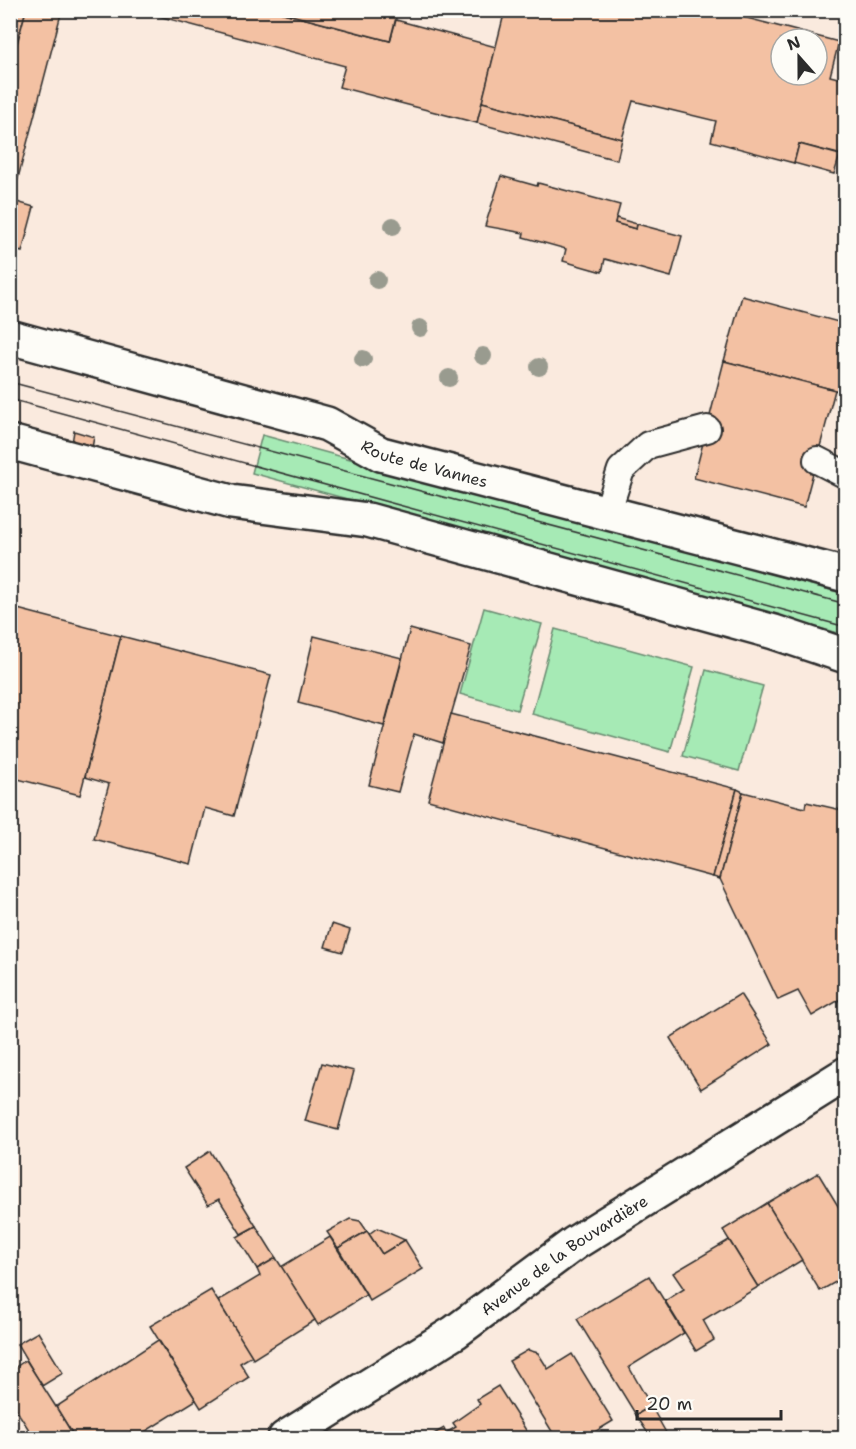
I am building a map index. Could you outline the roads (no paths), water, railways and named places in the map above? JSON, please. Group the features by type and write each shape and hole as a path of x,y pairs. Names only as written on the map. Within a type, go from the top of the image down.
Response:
{"main road":[{"name":"Route de Vannes","path":"10,337 327,424 381,454 846,574"},
{"path":"10,442 231,502 368,520 774,632 846,657"},
{"name":"Avenue de la Bouvardière","path":"285,1438 455,1332 575,1243 846,1074"}],"lane":[{"path":"608,513 621,470 648,445 707,429"},
{"path":"817,460 846,475"}],"tram line":[{"path":"10,382 846,604"},
{"path":"10,399 846,627"}]}
